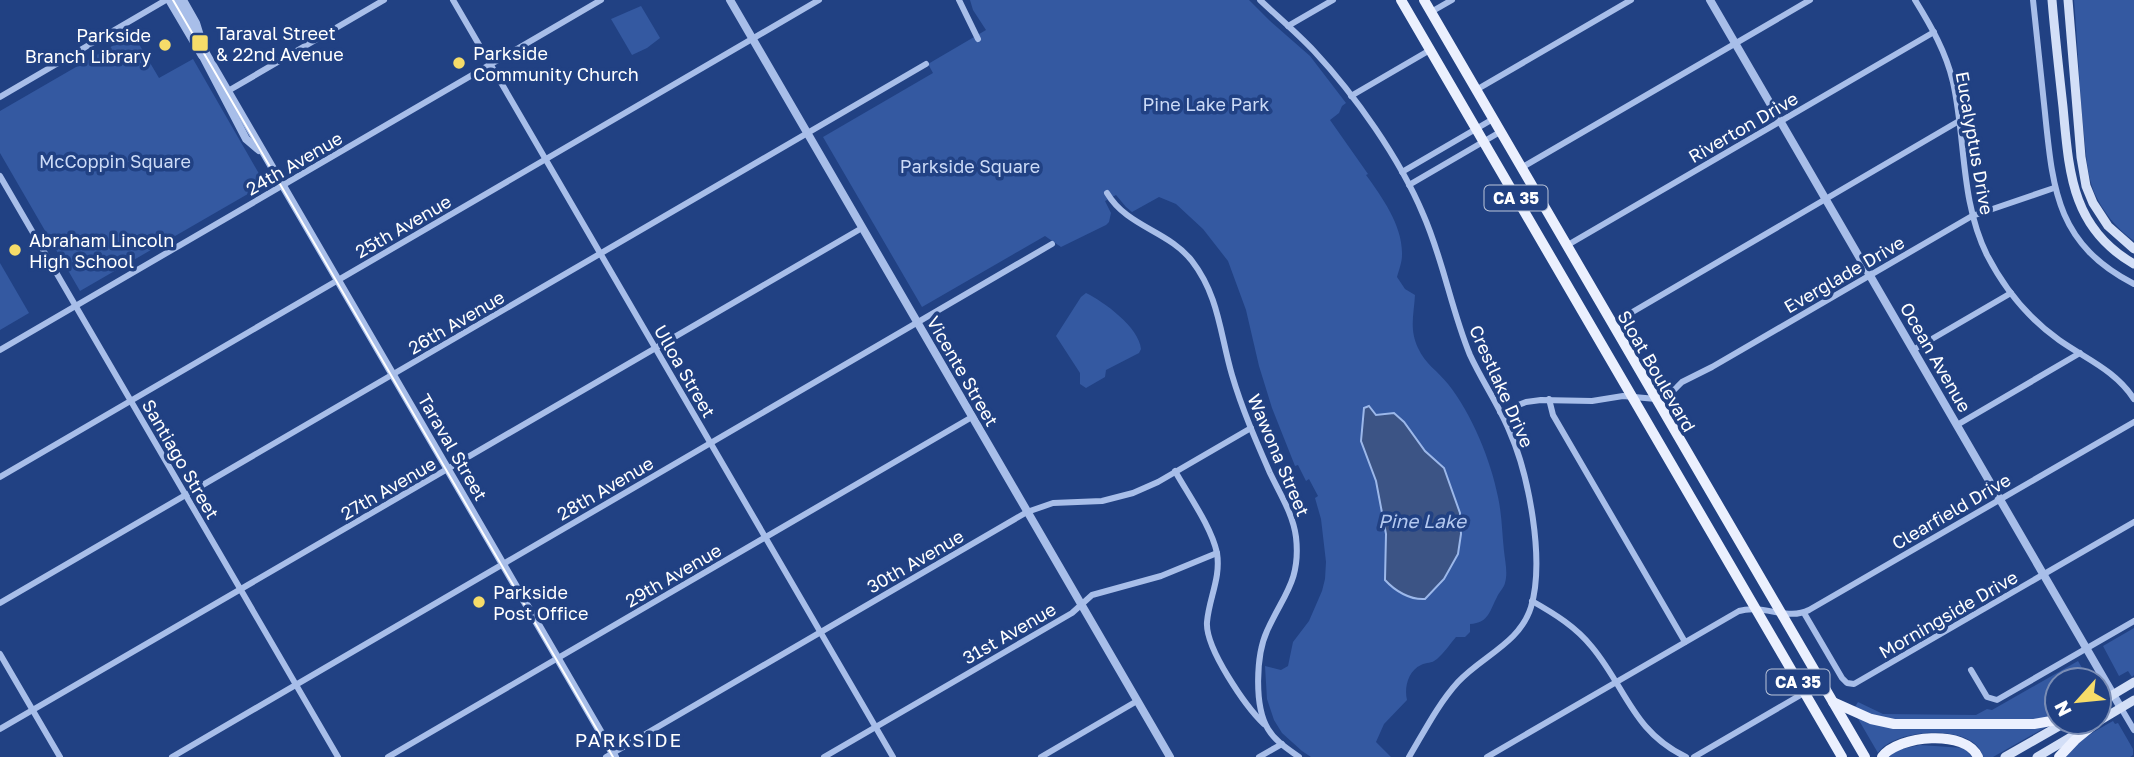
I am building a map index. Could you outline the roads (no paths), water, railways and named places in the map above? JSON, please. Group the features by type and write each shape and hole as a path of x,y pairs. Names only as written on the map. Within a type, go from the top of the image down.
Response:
{"main road":[{"name":"Sloat Boulevard","path":"1401,0 1842,757"},
{"name":"Sloat Boulevard","path":"1423,0 1864,757"},
{"path":"2052,0 2069,169 2076,195 2087,220 2098,235 2134,264"},
{"path":"2068,0 2081,157 2086,186 2108,226 2134,249"},
{"path":"2113,694 2134,682"},
{"path":"2113,713 2134,701"},
{"path":"1833,702 1878,721 1894,724 2043,722"},
{"path":"2005,757 2043,735"},
{"path":"2037,757 2073,736"},
{"path":"2059,757 2080,736"},
{"path":"1882,757 1889,749 1901,743 1930,739 1966,744 1972,747 1978,757"}],"street":[{"name":"Taraval Street","path":"167,0 228,91 558,658 611,756"},
{"path":"0,97 167,0"},
{"name":"Taraval Street","path":"175,0 246,139 264,154"},
{"name":"Taraval Street","path":"183,0 196,23 204,55"},
{"path":"228,91 384,0"},
{"name":"Ulloa Street","path":"453,0 893,757"},
{"name":"24th Avenue","path":"0,350 601,0"},
{"name":"Vicente Street","path":"730,0 1170,757"},
{"name":"25th Avenue","path":"0,477 819,0"},
{"path":"959,0 978,39"},
{"name":"Crestlake Drive","path":"1260,0 1321,59 1351,96 1409,185 1434,241 1467,346 1519,457 1530,503 1535,560 1532,601 1526,619 1512,638 1465,675 1450,692 1409,757"},
{"path":"1288,26 1333,0"},
{"path":"1431,12 1452,0"},
{"path":"1476,90 1631,0"},
{"name":"Ocean Avenue","path":"1710,0 2097,666"},
{"path":"1521,168 1810,0"},
{"name":"Eucalyptus Drive","path":"1915,0 1934,32 1950,72 1959,121 1966,187 1972,216 1988,256 2011,293 2041,325 2108,371 2134,399"},
{"path":"2033,0 2054,188 2065,217 2082,243 2105,266 2134,284"},
{"name":"Riverton Drive","path":"1566,246 1934,32"},
{"path":"1351,96 1430,50"},
{"name":"26th Avenue","path":"0,603 926,65"},
{"path":"1402,172 1493,119"},
{"path":"1612,324 1959,121"},
{"path":"1409,185 1500,132"},
{"name":"Santiago Street","path":"0,176 338,757"},
{"name":"Everglade Drive","path":"1656,399 1972,216 2054,188"},
{"name":"Wawona Street","path":"1107,193 1121,212 1181,248 1205,281 1214,299 1231,374 1251,428 1290,514 1297,545 1296,561 1291,586 1267,631 1259,656 1258,682 1266,725 1282,744 1299,757"},
{"name":"27th Avenue","path":"0,729 862,228"},
{"name":"28th Avenue","path":"172,757 1052,244"},
{"path":"1913,350 2011,293"},
{"path":"1957,425 2080,353"},
{"path":"1500,412 1527,402 1549,399 1592,401 1631,396 1656,399"},
{"path":"1549,399 1553,415 1685,642"},
{"name":"29th Avenue","path":"388,757 972,417"},
{"name":"Clearfield Drive","path":"1804,613 2134,422"},
{"name":"30th Avenue","path":"611,756 1027,512 1053,503 1094,502 1126,496 1150,486 1251,428"},
{"path":"1175,471 1208,529 1217,553 1217,578 1207,623 1208,637 1244,700 1266,725"},
{"name":"Morningside Drive","path":"1804,613 1842,678 1847,683 1854,684 2134,522"},
{"name":"31st Avenue","path":"824,757 1072,613 1092,595 1161,576 1217,553"},
{"path":"1532,601 1577,631 1599,656 1633,712 1647,729 1665,745 1686,757"},
{"path":"1488,757 1736,612 1755,608 1791,614 1804,613"},
{"path":"1971,670 1987,697 1997,700 2134,621"},
{"path":"0,654 60,757"},
{"path":"1694,757 1804,693"},
{"name":"Ocean Avenue","path":"2113,694 2134,730"},
{"path":"1041,757 1138,701"},
{"path":"1259,757 1282,744"}],"water":[{"name":"Pine Lake","path":"1369,406 1376,415 1394,413 1425,451 1444,468 1460,513 1458,554 1444,579 1425,599 1403,594 1385,580 1386,534 1376,481 1361,441 1364,408"}],"tram line":[{"path":"173,0 613,757"}],"place":[{"name":"Taraval Street & 22nd Avenue","path":"200,43"},
{"name":"Parkside Branch Library","path":"165,45"},
{"name":"Parkside Community Church","path":"459,63"},
{"name":"Abraham Lincoln High School","path":"15,250"},
{"name":"Parkside Post Office","path":"479,602"}],"district":[{"name":"PARKSIDE","path":"629,739"}],"park label":[{"name":"Pine Lake Park","path":"1206,104"},
{"name":"McCoppin Square","path":"115,161"},
{"name":"Parkside Square","path":"970,166"}]}
